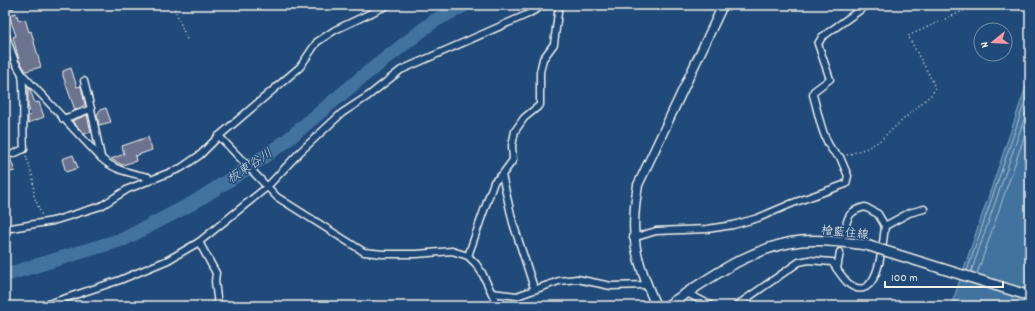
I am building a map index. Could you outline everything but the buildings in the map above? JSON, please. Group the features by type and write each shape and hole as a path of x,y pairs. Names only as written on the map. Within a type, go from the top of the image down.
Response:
{"main road":[{"name":"檜藍住線","path":"667,306 737,261 768,249 801,241 840,242 866,245 1030,296"}],"street":[{"path":"5,6 11,5"},
{"path":"5,229 44,222 101,206 128,189 182,168 221,138 300,67 317,42 335,30 388,5"},
{"path":"42,306 120,280 168,260 199,242 266,184 342,113 401,70 526,15 544,5"},
{"path":"468,256 494,182 502,175 513,160 512,146 515,131 524,118 540,105 540,72 543,59 554,44 559,5"},
{"path":"656,306 641,271 634,238 633,213 638,184 723,5"},
{"path":"634,238 656,231 707,229 733,225 758,218 793,203 846,184 848,181 848,176 840,157 835,154 827,142 813,95 814,91 830,79 818,44 822,37 867,5"},
{"path":"5,34 6,43 22,74 102,159 119,170 148,176 150,181"},
{"path":"13,154 24,149 22,122 25,109 22,74"},
{"path":"84,81 102,159"},
{"path":"63,119 91,109"},
{"path":"221,138 277,197 364,252 383,254 417,254 452,251 468,256 476,264 498,306"},
{"path":"502,175 513,223 534,288"},
{"path":"736,306 799,262 810,260 832,262 849,284 860,288 866,286 876,277 880,264 885,226 878,214 864,207 856,209 849,214 844,235"},
{"path":"885,226 909,214 924,209"},
{"path":"199,242 216,274 215,281 218,306"},
{"path":"837,268 840,252"},
{"path":"492,293 517,296 534,288 559,281 577,279 611,286 647,285"},
{"path":"687,293 712,306"}],"path":[{"path":"173,5 188,42"},
{"path":"840,157 867,148 878,142 932,94 935,89 932,80 908,36 976,5"},
{"path":"24,149 33,178 34,196 44,222"}],"water":[{"path":"1030,75 1030,306 951,306"}],"waterway":[{"name":"板東谷川","path":"5,275 124,239 193,203 248,168 286,141 362,77 434,21 465,5"}]}
